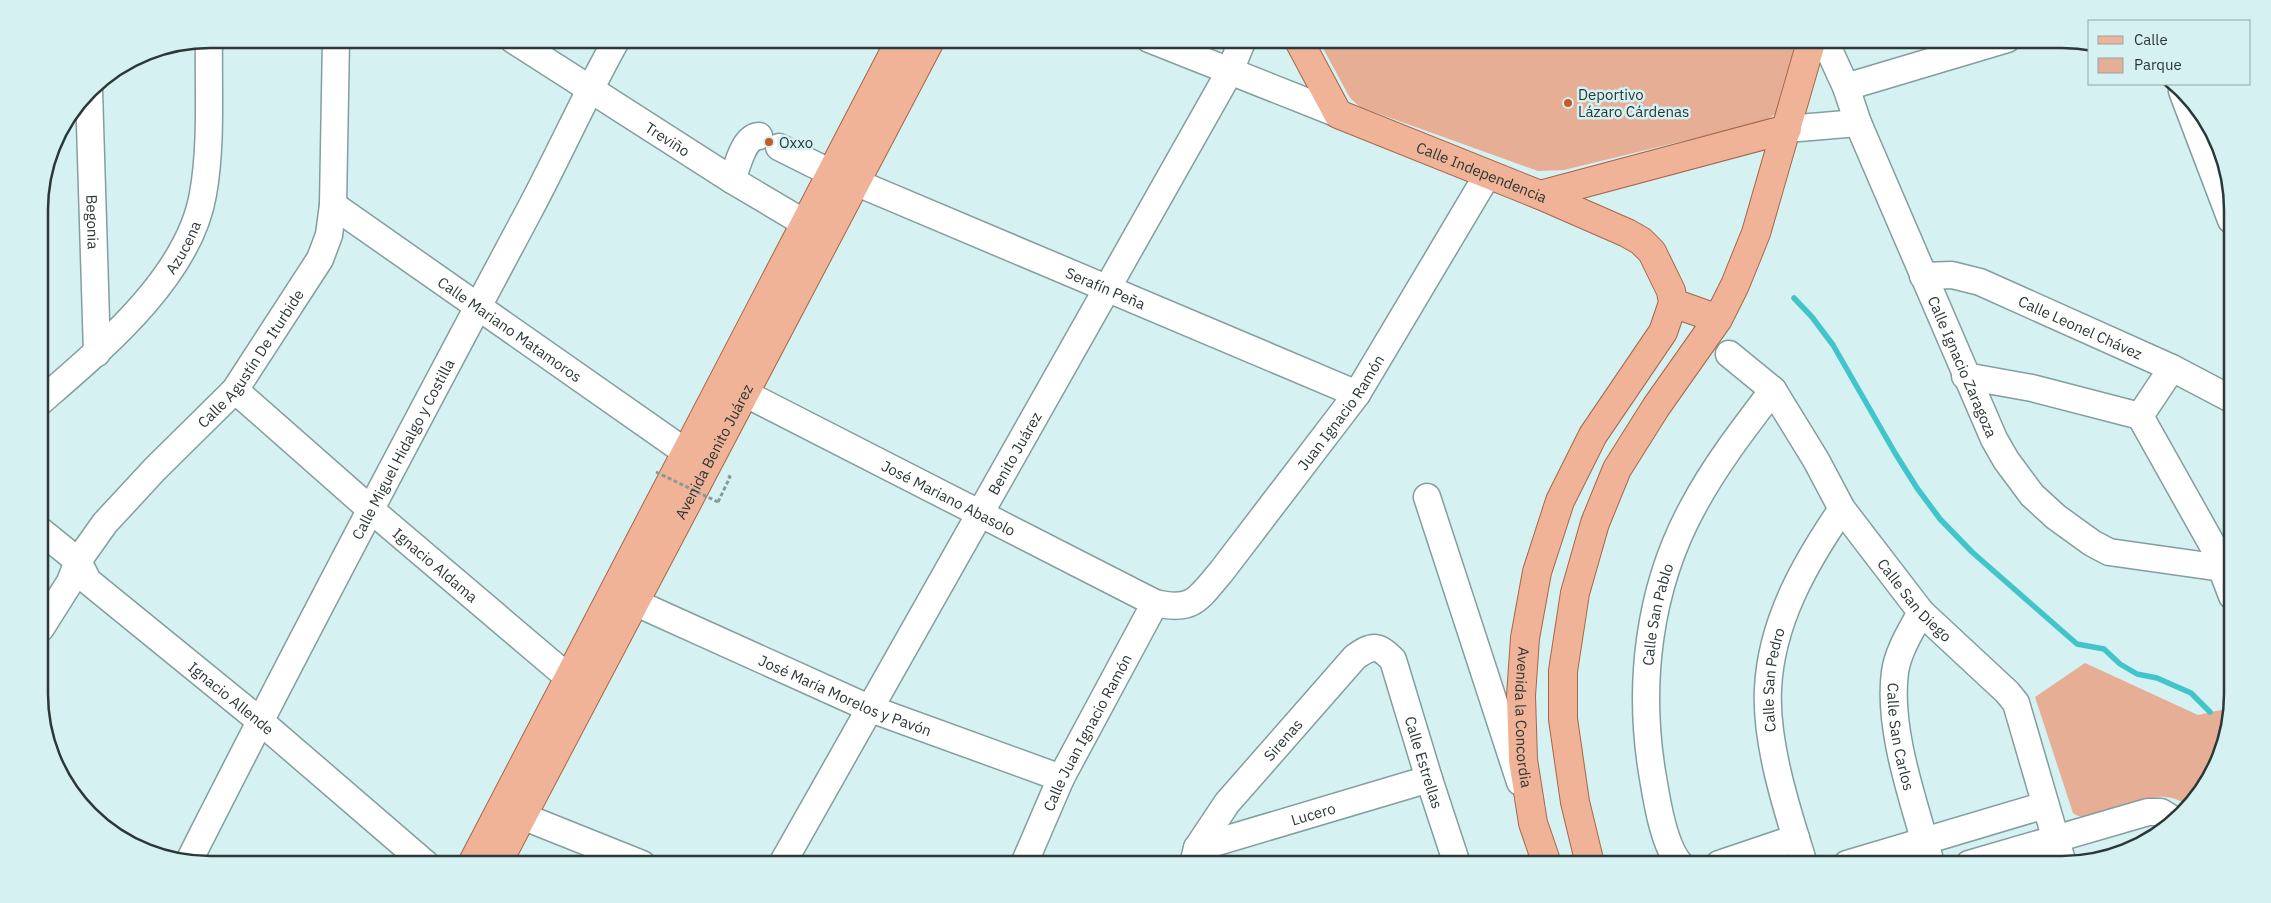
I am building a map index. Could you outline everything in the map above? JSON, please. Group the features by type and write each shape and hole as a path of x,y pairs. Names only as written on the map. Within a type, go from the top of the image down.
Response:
{"main road":[{"name":"Avenida Benito Juárez","path":"843,177 897,48"},
{"name":"Avenida Benito Juárez","path":"476,856 687,452 815,230 843,177 925,48"},
{"path":"1303,48 1338,114"},
{"path":"1588,855 1575,802 1563,718 1563,671 1575,592 1595,523 1617,469 1656,407 1718,319 1735,285 1756,233 1810,48"},
{"name":"Calle Independencia","path":"1338,114 1540,195 1787,129"},
{"path":"1540,195 1641,241 1652,252 1660,265 1672,291 1673,303 1718,319"},
{"name":"Avenida Benito Juárez","path":"501,856 744,393 815,230"},
{"name":"Avenida la Concordia","path":"1544,855 1534,823 1523,760 1522,696 1525,638 1538,572 1560,501 1593,435 1663,332 1673,303"}],"street":[{"name":"Azucena","path":"48,395 97,353 162,282 190,234 203,195 207,139 209,48"},
{"name":"Calle Agustín De Iturbide","path":"48,618 70,582 78,561 105,523 236,390 320,259 329,235 333,204 336,48"},
{"name":"Treviño","path":"526,48 732,180 815,230"},
{"name":"Calle Miguel Hidalgo y Costilla","path":"192,854 370,509 543,185 589,89 612,48"},
{"name":"Calle Independencia","path":"1172,48 1338,114"},
{"name":"Benito Juárez","path":"787,856 871,709 978,514 1109,288 1230,71 1239,48"},
{"name":"Calle Ignacio Zaragoza","path":"1828,48 1965,376 2006,460 2032,494 2056,517 2092,543 2109,552 2222,568"},
{"path":"1846,87 1977,48"},
{"name":"Begonia","path":"89,101 97,353"},
{"path":"2189,110 2223,199"},
{"name":"Calle Independencia","path":"1787,129 1858,123"},
{"name":"Serafín Peña","path":"732,180 745,148 752,138 769,142 843,177 1357,394"},
{"name":"Juan Ignacio Ramón","path":"1155,603 1173,607 1189,604 1200,597 1357,394 1488,174"},
{"name":"Calle Mariano Matamoros","path":"333,204 477,308 687,452"},
{"name":"Calle Leonel Chávez","path":"1923,276 1952,275 1980,282 2172,368 2224,395"},
{"name":"Calle San Diego","path":"1729,354 1774,390 1816,460 1842,509 1921,612 2007,692 2016,703 2060,855"},
{"path":"2140,416 2172,368"},
{"path":"1965,376 2032,388 2140,416 2213,546 2224,574"},
{"name":"Ignacio Aldama","path":"236,390 370,509 570,678"},
{"name":"Calle San Pablo","path":"1674,855 1658,807 1646,739 1646,665 1656,600 1671,556 1693,507 1728,449 1774,390"},
{"name":"José Mariano Abasolo","path":"744,393 1155,603"},
{"path":"1427,497 1534,823"},
{"name":"Calle San Pedro","path":"1801,855 1774,752 1768,690 1776,638 1792,592 1815,548 1842,509"},
{"name":"Ignacio Allende","path":"48,537 78,561 88,581 260,721 417,856"},
{"name":"José María Morelos y Pavón","path":"634,602 871,709 1061,778"},
{"name":"Calle Juan Ignacio Ramón","path":"1028,856 1061,778 1155,603"},
{"name":"Calle San Carlos","path":"1921,612 1902,650 1895,671 1894,699 1900,752 1928,852"},
{"name":"Sirenas","path":"1195,855 1226,804 1355,656 1366,649 1374,647 1384,650 1393,660"},
{"name":"Calle Estrellas","path":"1393,660 1454,855"},
{"name":"Lucero","path":"1197,855 1429,779"},
{"path":"1907,855 1928,852 2045,805"},
{"path":"2000,855 2154,811 2167,816"},
{"path":"522,816 621,856"},
{"path":"1745,855 1796,838"}],"path":[{"path":"656,472 718,502 730,477"}],"green space":[{"name":"Deportivo Lázaro Cárdenas","path":"1323,48 1795,48 1777,113 1765,121 1564,170 1538,171 1360,107 1350,98"},
{"path":"2085,663 2198,715 2223,710 2218,736 2207,765 2196,784 2181,802 2167,797 2159,797 2092,818 2082,817 2073,813 2035,697"}],"waterway":[{"path":"1794,298 1812,317 1833,345 1917,488 1940,519 1972,552 2077,644 2104,649 2120,664 2137,674 2157,678 2191,693 2210,712"}],"place":[{"name":"Deportivo Lázaro Cárdenas","path":"1568,103"},
{"name":"Oxxo","path":"769,142"}]}
